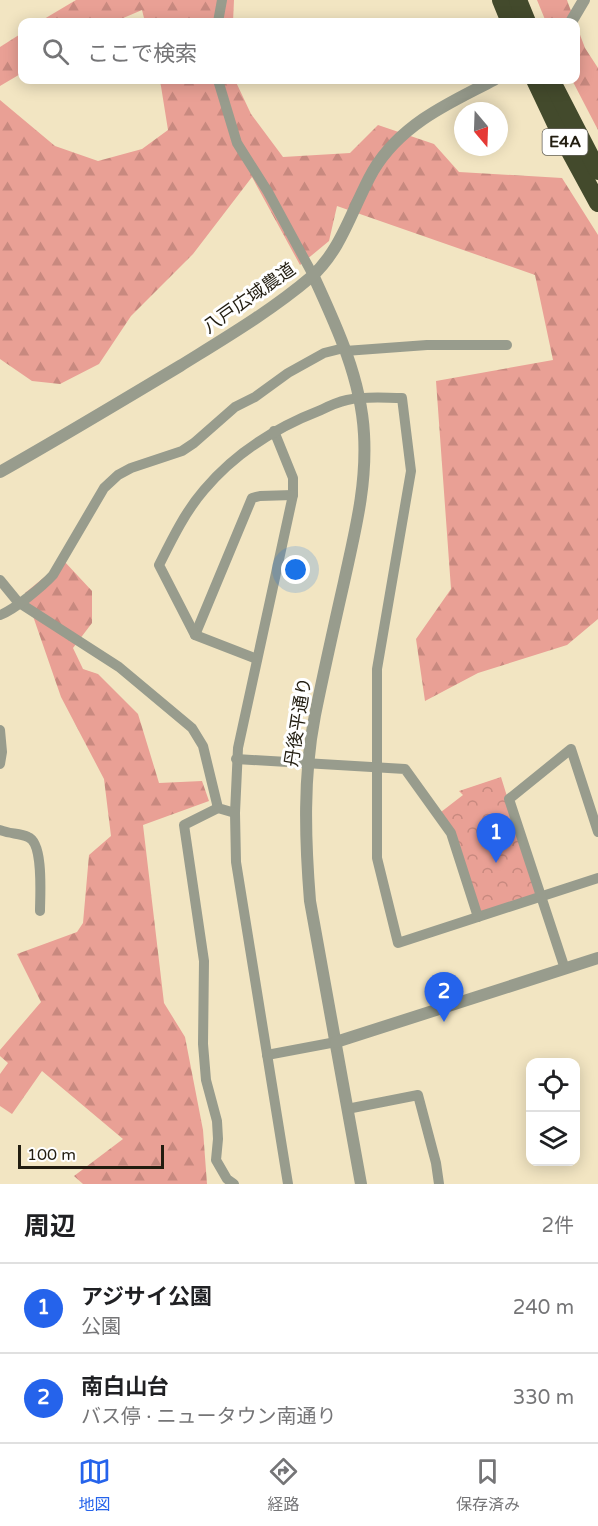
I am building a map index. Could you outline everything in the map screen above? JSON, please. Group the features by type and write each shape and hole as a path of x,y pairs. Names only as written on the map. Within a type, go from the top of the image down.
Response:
{"highway":[{"path":"501,0 508,18"},
{"path":"518,0 525,18"},
{"name":"E4A","path":"537,84 561,135 598,203"},
{"name":"E4A","path":"553,84 598,171"}],"street":[{"path":"219,18 222,0"},
{"path":"573,18 580,3"},
{"path":"219,84 237,143 268,192 313,275"},
{"name":"八戸広域農道","path":"0,472 88,422 239,330 283,300 313,275 332,252 373,171 389,148 408,129 435,111 486,84"},
{"name":"丹後平通り","path":"313,275 345,349 359,398 364,432 365,469 361,507 315,718 306,810 309,890 361,1184"},
{"path":"0,615 8,612 18,602 42,587 53,575 104,488 118,475 131,468 182,451 235,407 255,397 288,373 324,353 345,349 428,345 507,345"},
{"path":"257,659 195,635 159,565 175,532 204,490 240,455 274,431 295,420 345,401 359,398 402,398 411,471 377,669 377,858 398,943 598,878"},
{"path":"274,431 293,478 293,495 236,759 236,862 288,1184"},
{"path":"195,635 252,498 293,495"},
{"path":"0,580 18,602 119,667 192,728 203,746 218,808"},
{"path":"0,730 2,752 0,764"},
{"path":"565,969 510,799 570,749 598,832"},
{"path":"236,759 405,769 451,833 478,917"},
{"path":"234,1184 227,1179 216,1160 217,1121 206,1080 203,1044 204,961 184,825 218,808 236,813"},
{"path":"0,830 8,834 29,837 34,842 40,872 40,912"},
{"path":"267,1055 336,1042 598,958"},
{"path":"347,1109 418,1095 436,1163 439,1184"}],"green space":[{"path":"76,0 234,0 233,18 144,18 142,10 123,18 46,18"},
{"path":"537,0 567,0 574,18 544,18"},
{"path":"580,35 585,48 598,68 598,130 574,84 580,84"},
{"path":"18,36 18,75 0,86 0,47"},
{"path":"161,84 237,84 251,114 283,157 350,153 378,125 434,144 459,172 562,178 598,235 598,619 567,645 478,673 425,701 416,639 451,589 436,381 553,360 535,275 337,206 329,241 300,265 252,177 193,254 131,316 99,364 60,384 32,381 0,359 0,100 55,146 98,161 142,149 168,130"},
{"path":"64,561 92,591 92,623 73,648 83,669 98,674 138,714 159,783 202,781 209,801 143,825 164,1003 185,1037 203,1130 207,1184 83,1184 74,1176 123,1139 42,1071 12,1114 0,1106 0,1074 8,1063 0,1056 0,1050 41,1002 17,954 77,932 83,923 89,855 111,836 104,779 61,697 25,593"},
{"path":"501,777 538,896 482,914 441,812 463,795 459,791"}],"place":[{"name":"アジサイ公園","path":"496,863"},
{"name":"南白山台","path":"444,1022"}]}
